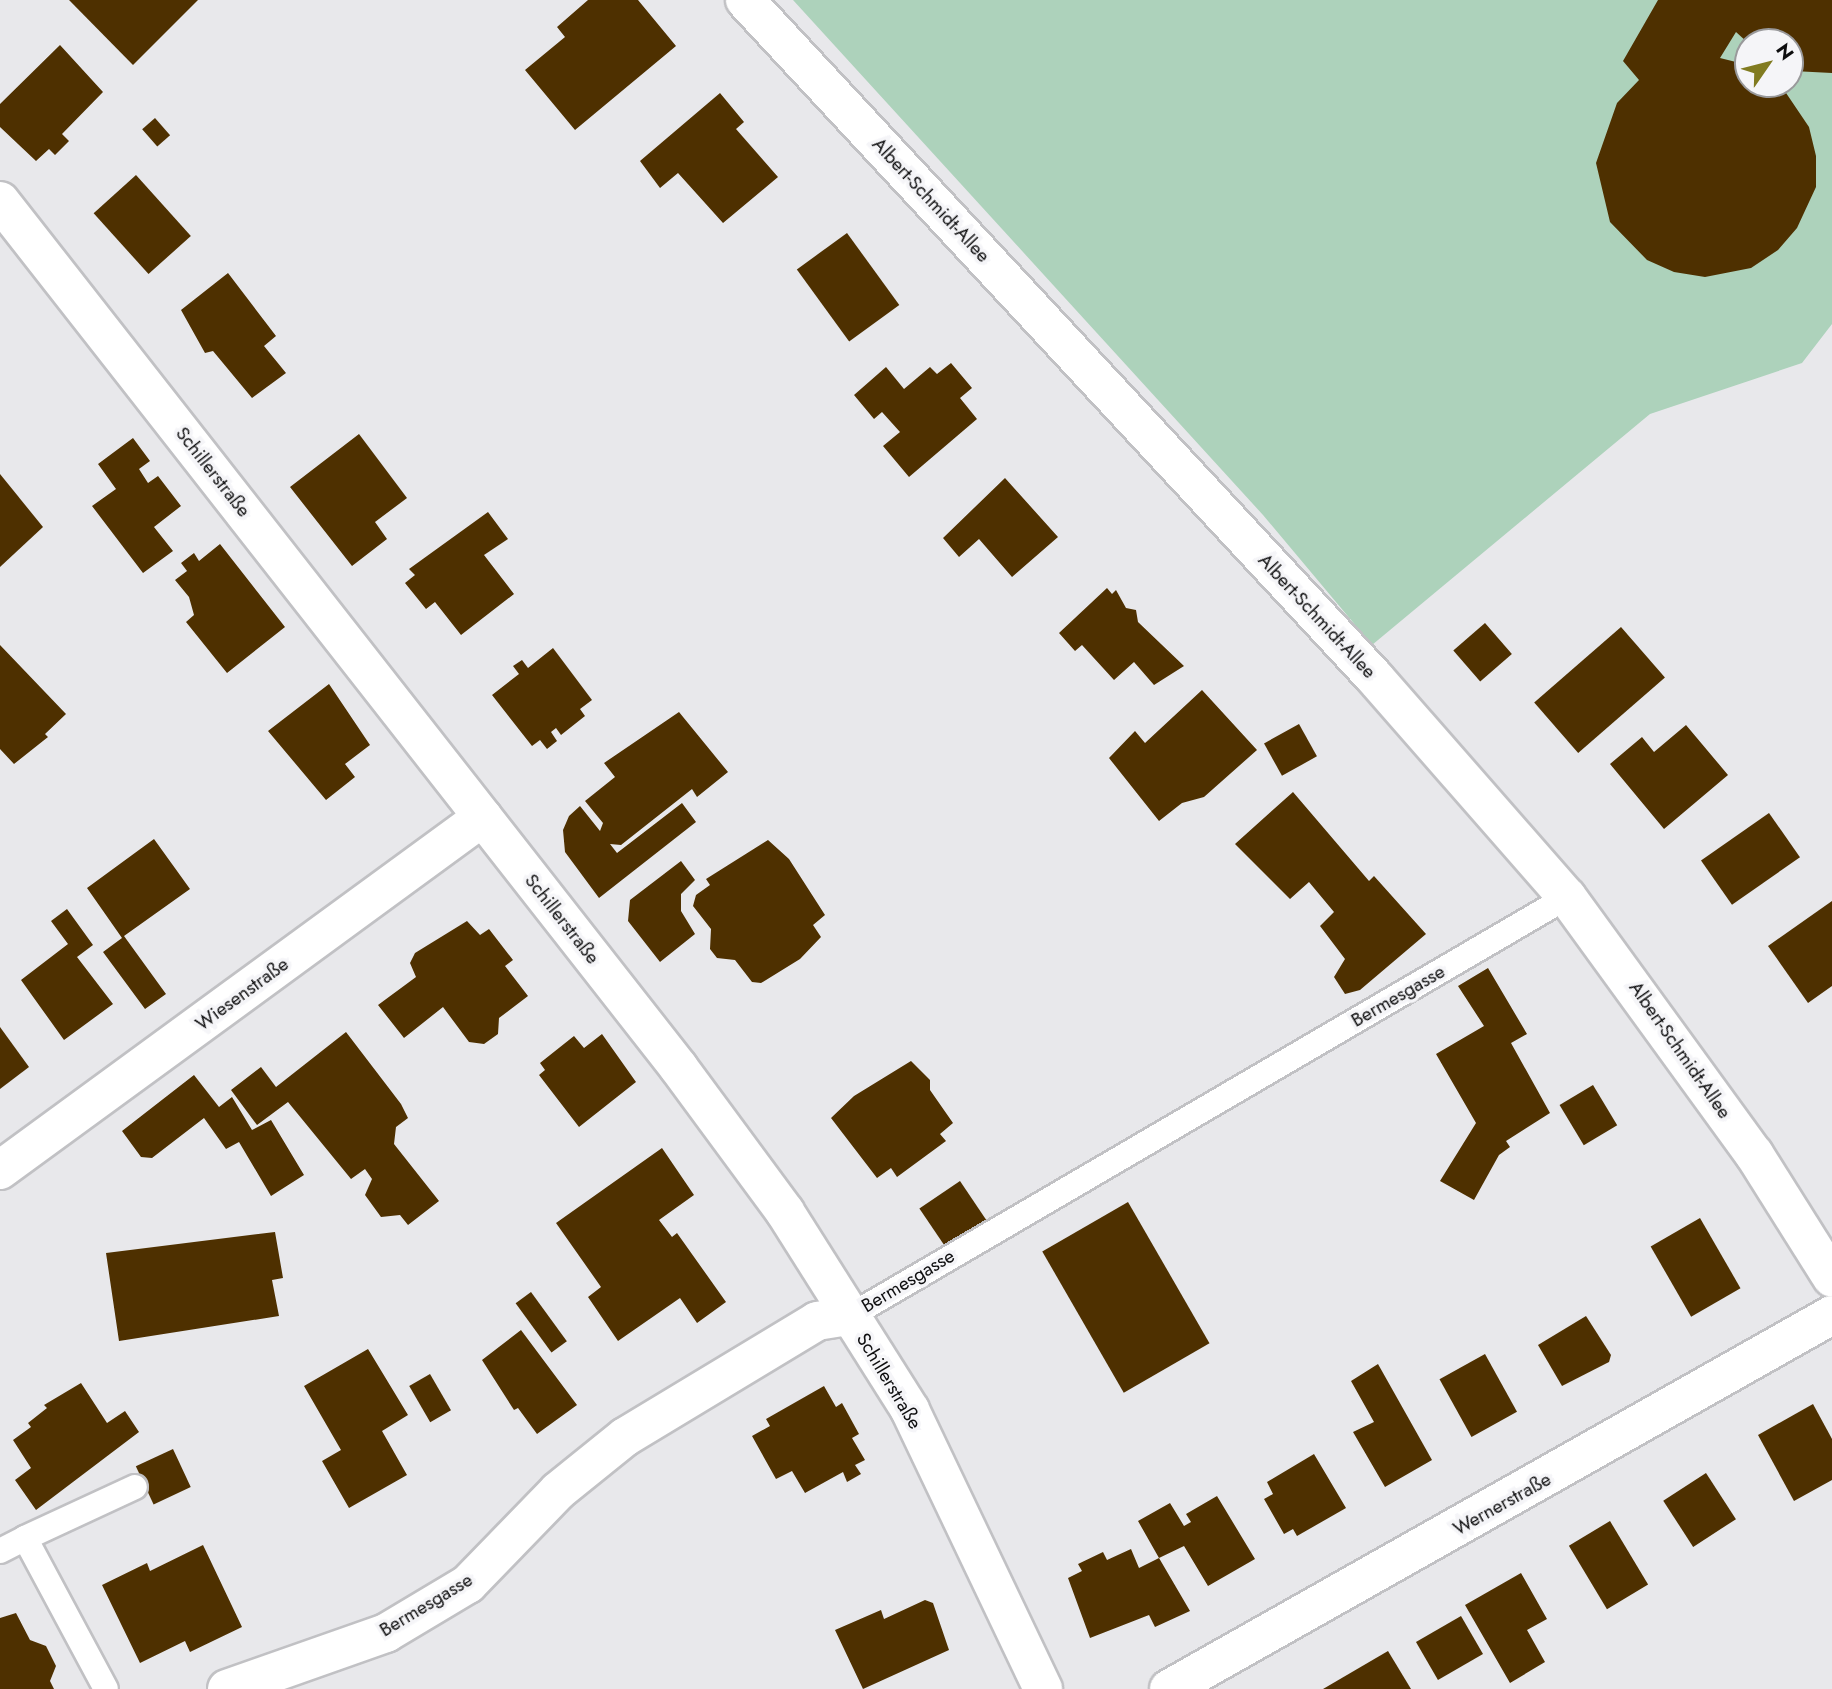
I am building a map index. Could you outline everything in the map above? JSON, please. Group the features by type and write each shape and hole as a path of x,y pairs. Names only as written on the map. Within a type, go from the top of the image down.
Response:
{"street":[{"name":"Albert-Schmidt-Allee","path":"745,0 1366,668 1567,897 1754,1154 1832,1278"},
{"name":"Schillerstraße","path":"0,201 679,1068 785,1212 909,1410 1043,1689"},
{"name":"Wiesenstraße","path":"0,1170 482,817"},
{"name":"Wernerstraße","path":"1169,1689 1832,1315"},
{"name":"Bermesgasse","path":"227,1689 398,1626 468,1584 558,1491 625,1437 817,1321 849,1316"}],"lane":[{"name":"Bermesgasse","path":"849,1316 1567,897"},
{"path":"0,1551 135,1487"},
{"path":"25,1538 106,1689"}],"green space":[{"path":"793,0 1832,0 1832,324 1802,363 1650,414 1372,645 1263,515"}],"building":[{"path":"69,0 198,0 133,65"},
{"path":"588,0 638,0 676,46 575,130 525,70 565,37 557,27"},
{"path":"1658,0 1832,0 1832,73 1804,72 1804,28 1734,28 1734,35 1720,58 1734,62 1734,98 1789,98 1809,127 1816,156 1816,187 1797,228 1778,250 1751,268 1705,277 1674,272 1647,260 1610,222 1596,163 1617,103 1639,80 1623,61"},
{"path":"60,45 103,92 62,134 69,141 55,155 49,149 36,161 0,127 0,104"},
{"path":"720,93 744,122 736,129 778,177 723,223 678,173 660,188 640,161"},
{"path":"155,118 170,135 157,147 142,129"},
{"path":"136,175 191,236 149,274 94,213"},
{"path":"847,233 899,305 849,341 797,269"},
{"path":"228,273 276,336 264,346 286,373 252,398 213,351 205,353 181,310"},
{"path":"951,363 972,388 960,398 977,419 909,477 883,446 900,432 882,412 874,419 854,395 886,367 904,389 930,367 937,374"},
{"path":"359,434 407,498 375,522 387,539 352,566 290,487"},
{"path":"133,438 150,461 139,469 148,483 158,476 181,506 154,527 173,551 143,573 92,506 116,489 98,464"},
{"path":"0,474 43,527 0,567"},
{"path":"1005,478 1058,537 1012,577 979,539 959,557 943,538"},
{"path":"488,512 508,539 484,555 514,594 461,635 435,602 426,609 405,583 415,575 409,569"},
{"path":"220,544 285,627 227,673 186,622 194,615 189,597 175,580 187,571 181,563 194,553 199,561"},
{"path":"1107,588 1112,594 1116,590 1126,608 1136,610 1138,622 1184,666 1154,685 1134,662 1114,680 1082,645 1075,651 1059,633"},
{"path":"1485,623 1512,654 1480,681 1453,651"},
{"path":"1621,627 1665,678 1578,753 1534,702"},
{"path":"0,645 66,714 45,734 48,737 14,764 0,749"},
{"path":"553,648 592,700 580,709 585,716 561,735 556,728 551,732 557,741 547,749 540,740 532,746 492,695 519,674 513,666 522,660 528,668"},
{"path":"329,684 370,745 345,764 355,777 326,800 268,731"},
{"path":"1202,690 1257,750 1204,797 1182,803 1159,821 1109,758 1135,731 1145,743"},
{"path":"679,712 728,772 697,797 692,789 621,845 610,844 617,853 682,803 696,822 599,898 565,852 563,830 569,816 580,806 600,831 603,823 585,801 615,777 604,763"},
{"path":"1299,724 1317,756 1282,776 1264,743"},
{"path":"1686,725 1728,775 1664,829 1610,764 1642,737 1654,752"},
{"path":"1293,792 1369,881 1374,876 1426,934 1360,990 1345,994 1334,977 1345,959 1320,926 1334,912 1309,882 1290,899 1235,844"},
{"path":"1769,813 1800,857 1732,905 1701,861"},
{"path":"154,839 190,889 124,936 166,994 145,1009 103,952 122,938 87,888"},
{"path":"768,840 789,859 825,915 813,925 821,937 800,959 761,983 752,982 735,960 717,958 710,949 711,929 693,906 696,895 710,885 706,879"},
{"path":"681,861 695,880 681,894 681,911 695,934 660,962 628,921 630,900"},
{"path":"1832,901 1832,986 1808,1003 1768,946"},
{"path":"67,909 93,945 77,957 113,1004 64,1040 21,980 68,944 51,921"},
{"path":"467,921 480,935 489,929 513,960 505,966 528,996 499,1018 498,1034 484,1044 469,1042 443,1007 404,1038 378,1005 416,977 410,963 415,953"},
{"path":"1488,968 1527,1034 1511,1043 1550,1113 1506,1141 1510,1147 1499,1155 1474,1200 1440,1181 1476,1123 1436,1054 1484,1026 1458,986"},
{"path":"0,1027 29,1067 0,1089"},
{"path":"346,1032 401,1104 408,1118 396,1127 394,1144 439,1201 408,1225 400,1215 381,1217 365,1195 372,1179 365,1169 351,1179 288,1102 257,1125 231,1090 261,1067 276,1087"},
{"path":"602,1034 636,1082 579,1127 539,1075 545,1070 540,1063 574,1036 584,1048"},
{"path":"911,1061 930,1080 930,1090 953,1123 940,1134 946,1141 897,1177 891,1168 877,1178 831,1118 854,1096"},
{"path":"194,1075 219,1107 232,1097 252,1130 271,1120 304,1175 271,1196 239,1142 226,1149 204,1118 152,1158 141,1157 122,1131"},
{"path":"1593,1085 1617,1125 1584,1145 1560,1105"},
{"path":"662,1148 694,1195 659,1220 672,1237 677,1233 726,1302 697,1323 680,1298 618,1341 588,1297 601,1287 556,1223"},
{"path":"960,1181 988,1222 947,1250 919,1208"},
{"path":"1128,1202 1210,1343 1124,1393 1042,1252"},
{"path":"1700,1218 1740,1288 1691,1317 1651,1246"},
{"path":"275,1232 283,1278 272,1280 279,1316 119,1341 106,1253"},
{"path":"531,1292 567,1341 551,1353 516,1303"},
{"path":"1586,1316 1611,1355 1609,1362 1562,1386 1538,1345"},
{"path":"521,1330 577,1405 537,1434 518,1408 514,1410 482,1360"},
{"path":"368,1349 408,1415 382,1431 407,1475 349,1508 322,1461 341,1450 304,1386"},
{"path":"1485,1354 1517,1412 1472,1437 1440,1379"},
{"path":"1378,1364 1432,1460 1385,1487 1353,1432 1374,1422 1351,1381"},
{"path":"430,1374 451,1410 430,1422 409,1386"},
{"path":"81,1383 107,1423 125,1411 139,1432 36,1510 15,1480 31,1468 13,1440 31,1427 28,1423 47,1408 44,1405"},
{"path":"824,1386 836,1407 842,1403 859,1434 852,1438 865,1460 855,1465 861,1474 847,1482 843,1472 805,1493 792,1471 776,1479 752,1436 770,1426 766,1419"},
{"path":"1813,1404 1832,1439 1832,1480 1794,1501 1758,1435"},
{"path":"173,1449 191,1487 154,1504 136,1466"},
{"path":"1314,1454 1346,1508 1297,1536 1293,1529 1284,1534 1264,1499 1273,1494 1267,1482"},
{"path":"1706,1473 1736,1519 1693,1547 1663,1501"},
{"path":"1217,1496 1255,1559 1208,1586 1184,1546 1159,1558 1138,1521 1170,1503 1184,1526 1191,1522 1186,1514"},
{"path":"1610,1521 1648,1584 1607,1609 1569,1546"},
{"path":"203,1545 242,1627 190,1652 185,1641 140,1663 102,1585 147,1563 150,1571"},
{"path":"1131,1549 1139,1568 1159,1558 1190,1611 1155,1627 1149,1615 1090,1638 1068,1578 1082,1571 1078,1564 1103,1552 1107,1560"},
{"path":"1521,1573 1547,1619 1527,1630 1545,1662 1510,1683 1465,1605"},
{"path":"925,1600 933,1603 949,1650 863,1689 835,1630 881,1610 884,1619"},
{"path":"16,1613 30,1640 46,1646 56,1666 50,1681 54,1689 0,1689 0,1618"},
{"path":"1461,1616 1483,1654 1438,1680 1416,1642"},
{"path":"1388,1651 1411,1689 1323,1689"}]}
